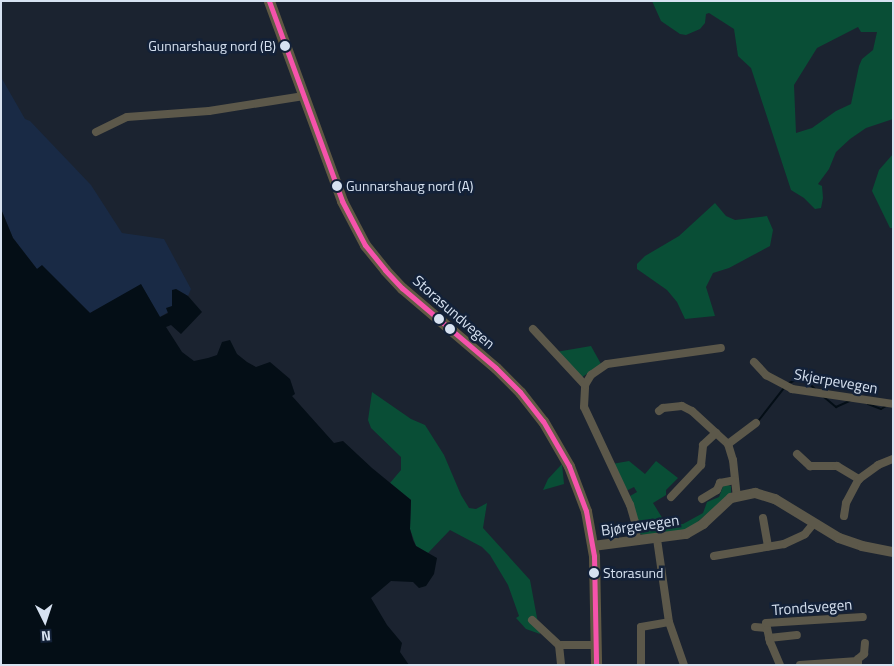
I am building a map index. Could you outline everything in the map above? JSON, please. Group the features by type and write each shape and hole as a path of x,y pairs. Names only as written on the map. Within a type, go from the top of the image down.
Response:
{"main road":[{"name":"Storasundvegen","path":"269,1 342,201 365,245 390,276 502,374 536,411 557,443 576,480 586,510 593,546 596,588 596,665"}],"street":[{"path":"96,132 127,118 227,109 304,96"},
{"path":"533,329 585,385"},
{"path":"638,541 636,522 630,505 584,408 585,385 591,374 607,364 721,348"},
{"name":"Skjerpevegen","path":"754,362 766,375 792,389 893,404"},
{"path":"659,411 663,408 682,406 692,412 728,444 737,496 755,493 767,496 813,524 849,542 893,552"},
{"path":"728,444 756,423"},
{"name":"Bjørgevegen","path":"671,497 701,465 703,445 716,433"},
{"path":"797,454 810,466 837,466 859,479"},
{"path":"844,516 846,503 859,479 878,465 893,459"},
{"path":"702,499 717,490 720,483 735,480"},
{"name":"Bjørgevegen","path":"593,546 676,537 695,530 721,505 737,496"},
{"path":"763,518 768,547"},
{"path":"714,556 768,547 796,540 805,534 813,524"},
{"path":"657,539 669,622 684,665"},
{"name":"Trondsvegen","path":"780,665 769,638 766,623 774,621 863,617"},
{"path":"532,620 559,645 561,665"},
{"path":"642,665 641,627 669,622"},
{"name":"Trondsvegen","path":"754,627 766,628"},
{"name":"Trondsvegen","path":"769,638 797,635"},
{"path":"800,665 858,663 864,654 865,643"},
{"path":"559,645 595,645"}],"shaded area":[{"path":"1,77 25,119 30,121 91,185 122,233 164,239 191,289 188,296 176,289 173,293 172,306 168,312 160,317 141,285 90,313 42,266 37,269 13,238 1,209"},
{"path":"1,209 13,238 37,269 42,265 90,313 141,284 160,317 168,313 166,308 172,306 172,290 176,289 188,296 202,312 181,334 171,325 166,327 182,352 194,361 208,358 217,355 222,342 230,340 237,354 256,367 270,362 290,379 295,394 292,396 334,443 343,441 411,500 410,529 413,540 416,546 437,558 434,574 426,586 419,588 413,582 391,581 371,598 387,625 402,643 400,652 409,665 1,665"}],"green space":[{"path":"652,1 893,1 893,119 866,128 836,152 829,169 818,184 822,186 823,198 821,208 815,209 804,198 791,190 751,68 738,56 734,29 709,13 706,14 705,23 700,29 686,35 680,34 661,21","holes":["858,27 861,32 877,32 873,50 862,59 859,66 851,104 836,111 812,128 796,133 794,85 817,48"]},
{"path":"893,154 893,228 890,228 872,191 879,170"},
{"path":"715,203 726,216 735,220 767,216 773,230 770,246 729,268 713,273 706,287 715,316 685,319 677,302 667,290 637,269 637,264 645,256 679,236"},
{"path":"591,346 601,364 581,378 556,352"},
{"path":"372,392 411,419 425,425 444,455 461,495 469,508 476,509 487,503 483,528 530,580 540,634 526,629 516,618 519,616 508,585 490,555 482,547 450,530 428,553 416,546 410,529 411,500 390,483 401,470 401,457 371,428 368,420"},
{"path":"629,461 645,474 656,461 678,478 666,490 666,495 653,503 666,524 683,524 703,513 707,502 719,497 724,484 731,486 731,493 688,530 648,536 640,534 630,496 637,492 634,487 626,491 612,464"},
{"path":"562,464 564,484 543,490 548,479"}],"waterway":[{"path":"787,384 802,377 815,389"},
{"path":"759,420 784,388"},
{"path":"824,397 836,407 852,400"},
{"path":"868,404 881,409 886,406"}],"transit line":[{"path":"269,1 342,201 365,245 402,288 496,368 520,392 543,421 569,466 586,511 594,556 596,665"}],"place":[{"name":"Gunnarshaug nord (B)","path":"285,46"},
{"name":"Gunnarshaug nord (A)","path":"337,186"},
{"name":"Storasund","path":"594,573"}]}
